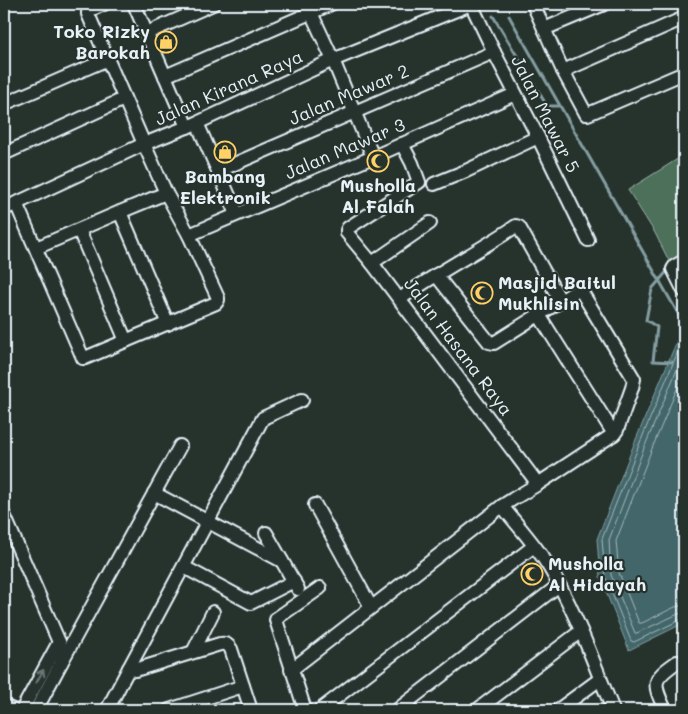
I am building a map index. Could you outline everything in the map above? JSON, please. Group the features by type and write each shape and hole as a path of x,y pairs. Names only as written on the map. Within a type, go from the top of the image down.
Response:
{"street":[{"path":"8,204 36,248 82,358 216,304 218,300 166,193 88,12 104,4"},
{"path":"134,4 166,76 218,171 238,214"},
{"path":"147,33 213,4"},
{"path":"166,76 309,8 330,4"},
{"name":"Jalan Mawar 5","path":"472,4 588,240"},
{"name":"Jalan Kirana Raya","path":"8,204 192,125 333,60 472,4"},
{"path":"533,4 563,72 584,112 588,114 684,73"},
{"path":"544,29 604,4"},
{"path":"309,8 333,60 373,157"},
{"path":"563,72 684,18"},
{"name":"Jalan Mawar 2","path":"218,171 494,52"},
{"path":"4,104 108,59"},
{"name":"Jalan Mawar 3","path":"188,235 373,157 515,94"},
{"path":"5,150 124,99"},
{"path":"434,184 538,138"},
{"name":"Jalan Hasana Raya","path":"402,144 419,182 348,228 347,233 400,299 538,484"},
{"path":"36,248 166,193"},
{"path":"120,212 168,324"},
{"path":"372,263 430,223"},
{"path":"400,299 417,286 518,226 560,300"},
{"path":"78,230 126,341"},
{"path":"684,261 673,269 684,291"},
{"path":"291,670 502,506 614,434 617,430 634,379 581,291 578,290 560,300 539,315 494,343 491,343 488,342 436,275"},
{"path":"539,315 614,434"},
{"path":"107,710 263,418 302,400"},
{"path":"36,710 180,446"},
{"path":"154,493 282,561"},
{"path":"315,505 372,607"},
{"path":"502,506 548,565 559,585 581,631 613,710"},
{"path":"4,515 59,642 62,652 61,663"},
{"path":"184,567 251,603 296,585 266,533"},
{"path":"320,710 534,546"},
{"path":"397,710 559,585"},
{"path":"305,710 276,620 320,588"},
{"path":"193,652 213,612"},
{"path":"477,710 581,631"},
{"path":"202,635 220,644 228,645 231,648 252,710"},
{"path":"22,710 59,642"},
{"path":"129,668 135,670 220,644"},
{"path":"665,710 656,686 662,672 677,662"},
{"path":"558,710 600,679"},
{"path":"169,710 243,686"},
{"path":"4,706 13,710"}],"green space":[{"path":"684,155 684,261 673,269 655,233 628,190"}],"water":[{"path":"684,324 684,623 629,650 600,577 597,539"}],"waterway":[{"path":"493,16 547,106 560,106"},
{"path":"509,16 684,324"},
{"path":"678,259 684,252"},
{"path":"669,269 652,289 646,320 657,327 653,361 672,362"}],"place":[{"name":"Toko Rizky Barokah","path":"166,42"},
{"name":"Bambang Elektronik","path":"225,152"},
{"name":"Musholla Al Falah","path":"378,161"},
{"name":"Masjid Baitul Mukhlisin","path":"482,293"},
{"name":"Musholla Al Hidayah","path":"532,574"}]}
